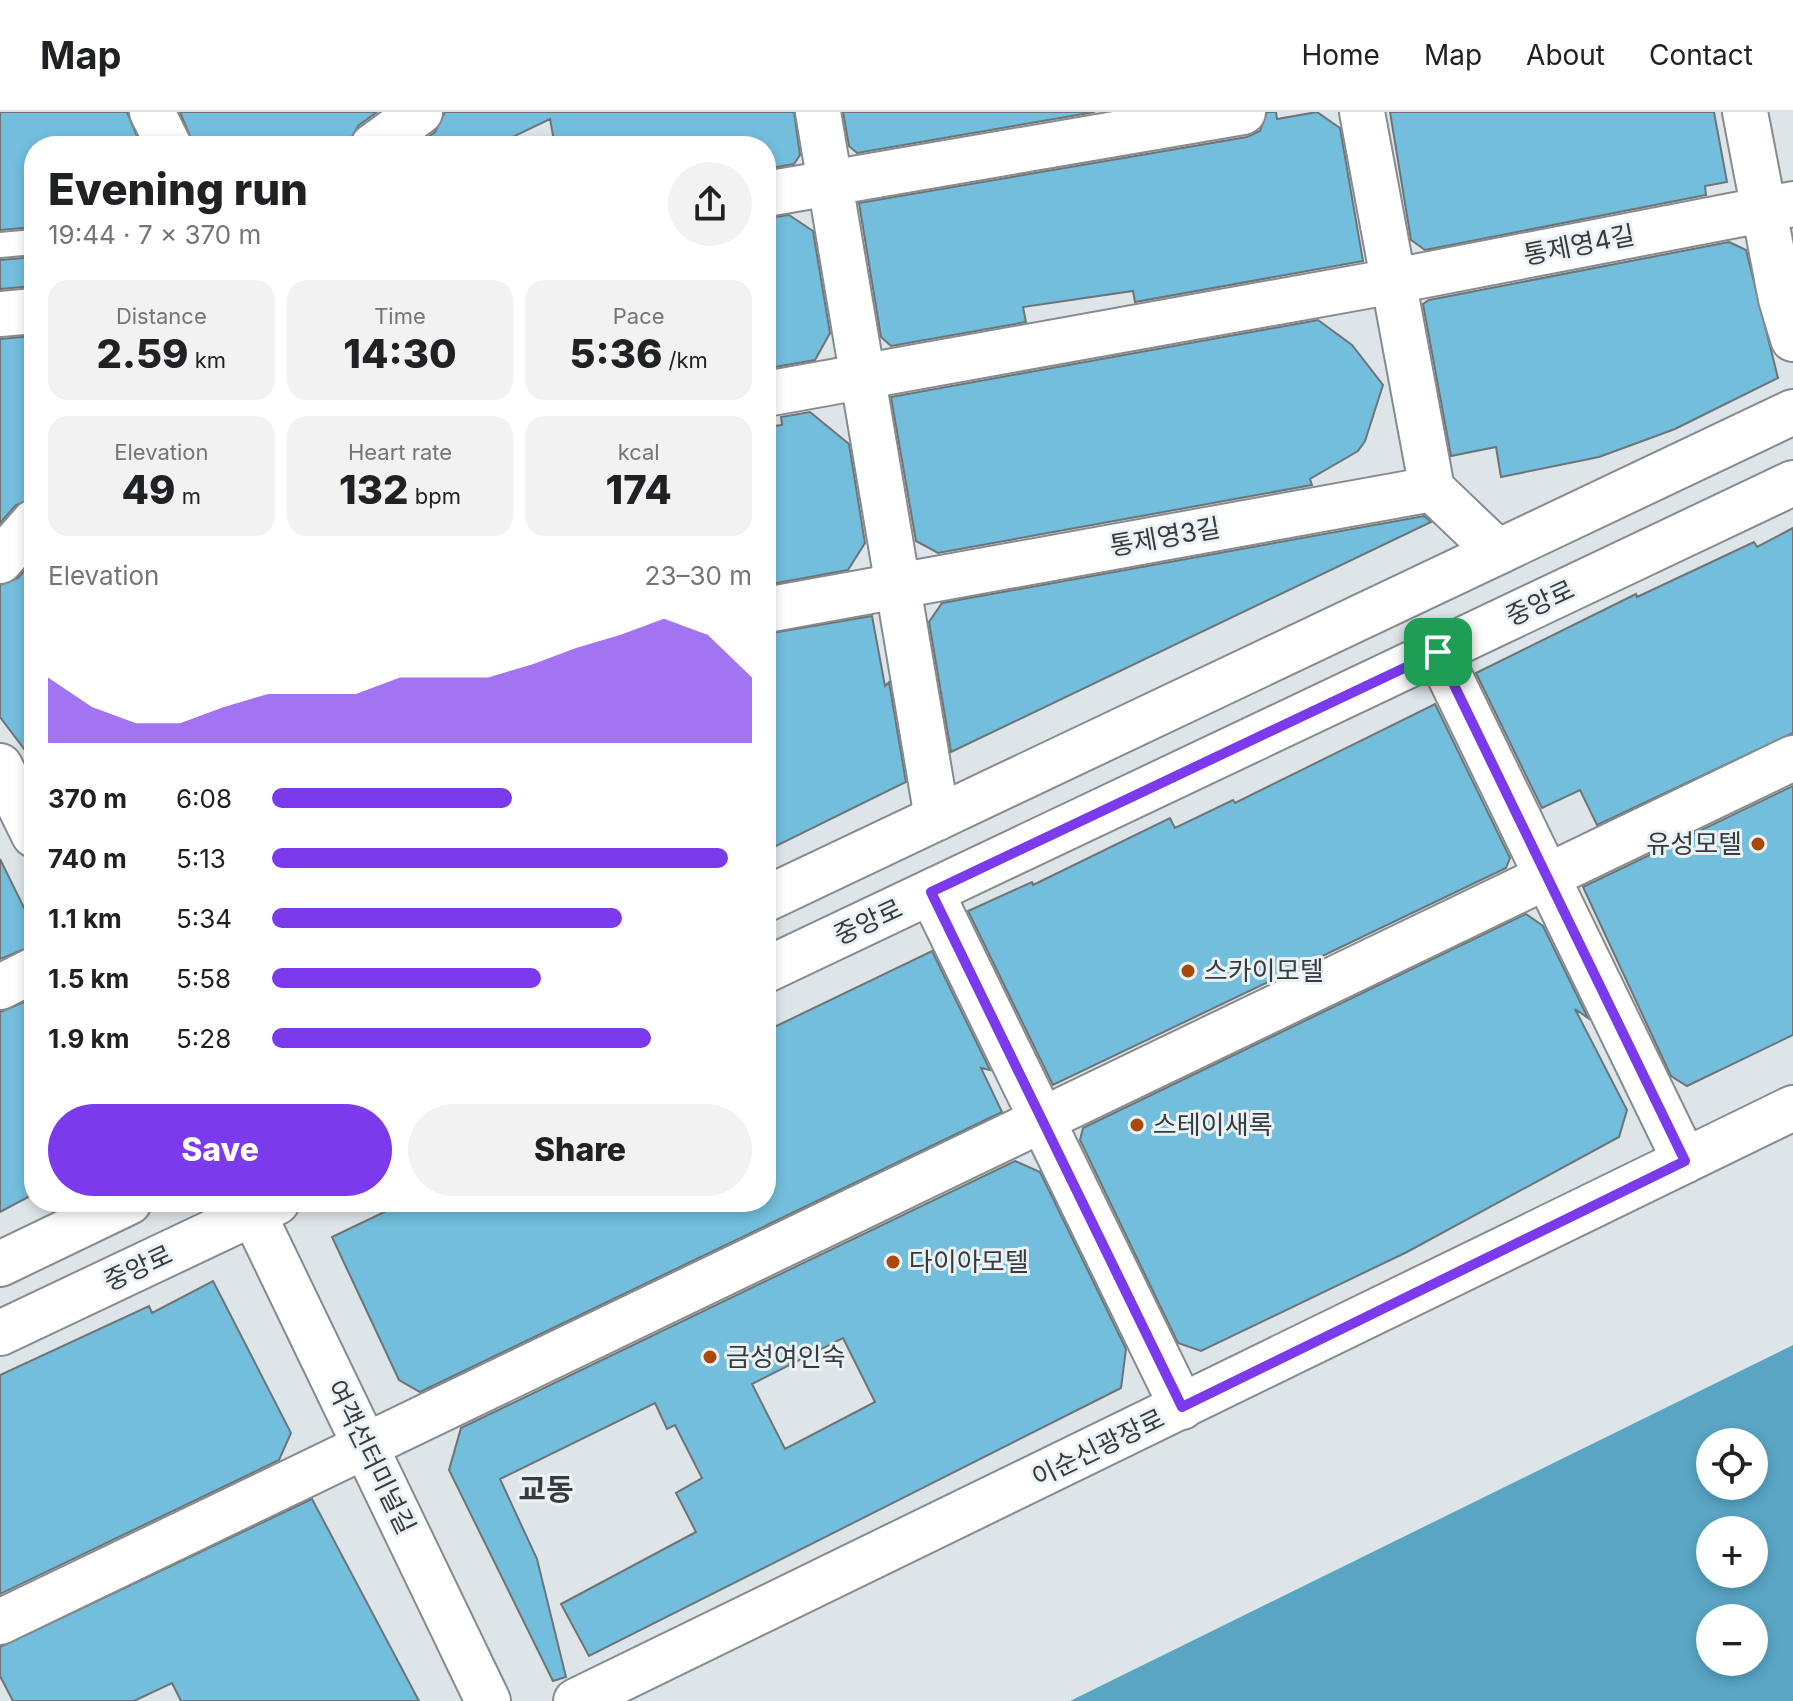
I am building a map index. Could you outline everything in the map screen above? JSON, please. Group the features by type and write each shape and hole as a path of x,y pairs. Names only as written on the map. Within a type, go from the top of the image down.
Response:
{"street":[{"path":"152,112 164,136"},
{"path":"387,136 420,112"},
{"path":"818,112 937,818"},
{"path":"776,193 1243,112"},
{"path":"1362,112 1432,489 1498,552"},
{"path":"1745,112 1778,206 1781,299 1793,339"},
{"name":"통제영4길","path":"1394,281 1778,206"},
{"path":"776,392 1394,281"},
{"path":"0,314 24,312"},
{"path":"776,894 1793,412"},
{"name":"중앙로","path":"776,965 1793,483"},
{"name":"통제영3길","path":"776,608 1432,489"},
{"path":"0,561 24,534"},
{"path":"1438,652 1685,1161"},
{"path":"0,1622 1793,758"},
{"path":"0,766 24,815"},
{"path":"931,892 1182,1407"},
{"path":"0,987 24,975"},
{"name":"이순신광장로","path":"576,1701 1793,1108"},
{"path":"0,1264 108,1212"},
{"name":"중앙로","path":"0,1333 257,1212"},
{"name":"여객선터미널길","path":"267,1212 365,1446 488,1701"}],"lane":[{"path":"0,245 24,243"}],"water":[{"path":"1793,1345 1793,1701 1070,1701"}],"building":[{"path":"0,112 127,112 137,136 24,136 24,228 0,230"},
{"path":"180,112 377,112 358,126 353,136 190,136"},
{"path":"445,112 794,112 800,155 794,164 776,167 776,136 553,136 550,119 515,136 430,136 435,132"},
{"path":"843,112 1095,112 857,153 849,146"},
{"path":"1267,112 1276,112 1277,119 1317,112 1340,128 1363,261 1135,302 1133,291 1023,307 1026,322 891,346 881,337 859,203 1247,137 1260,131"},
{"path":"1390,112 1714,112 1727,182 1705,186 1706,195 1425,250 1411,240"},
{"path":"789,215 813,231 830,333 815,360 776,367 776,217"},
{"path":"1729,242 1746,250 1778,378 1675,429 1599,457 1501,477 1496,447 1451,456 1423,304 1429,300"},
{"path":"24,258 24,287 0,289 0,260"},
{"path":"1318,320 1352,345 1383,385 1365,441 1358,451 1310,479 1312,485 938,553 916,541 891,397"},
{"path":"24,337 24,502 16,505 0,523 0,339"},
{"path":"810,412 849,444 865,543 848,570 776,583 776,426 782,425 781,417"},
{"path":"1424,516 1431,522 951,752 929,622 942,603"},
{"path":"1793,528 1793,733 1597,825 1580,790 1542,808 1476,673 1636,594 1637,597 1754,542 1757,547"},
{"path":"24,571 24,749 0,717 0,585 18,578"},
{"path":"872,616 885,686 889,682 906,782 776,846 776,632"},
{"path":"1435,704 1510,858 1506,868 1053,1085 968,911 1032,882 1033,885 1170,818 1175,828 1233,800 1235,803"},
{"path":"1793,786 1793,1035 1687,1086 1671,1076 1583,887"},
{"path":"0,859 24,908 24,949 0,959"},
{"path":"1526,914 1543,926 1588,1018 1575,1009 1627,1110 1619,1137 1407,1252 1201,1351 1178,1343 1080,1140 1083,1128"},
{"path":"932,951 990,1070 981,1068 1002,1112 420,1392 399,1380 332,1237 384,1212 776,1212 776,1026"},
{"path":"24,1002 24,1199 0,1212 0,1012"},
{"path":"1015,1161 1040,1172 1126,1349 1121,1388 589,1656 561,1604 696,1532 676,1493 702,1478 675,1425 667,1429 655,1403 500,1479 537,1559 566,1677 553,1681 449,1470 461,1428","holes":["843,1338 875,1402 785,1449 752,1384"]},
{"path":"213,1281 291,1433 279,1460 0,1594 0,1375 149,1306 152,1313"},
{"path":"312,1499 419,1701 181,1701 172,1683 134,1701 13,1701 0,1676 0,1647"}],"place":[{"name":"유성모텔","path":"1758,844"},
{"name":"스카이모텔","path":"1188,971"},
{"name":"스테이새록","path":"1137,1125"},
{"name":"다이아모텔","path":"893,1262"},
{"name":"금성여인숙","path":"710,1357"}],"district":[{"name":"교동","path":"546,1490"}],"route":[{"path":"1438,652 1685,1161 1182,1407 931,892 1438,652"}]}
